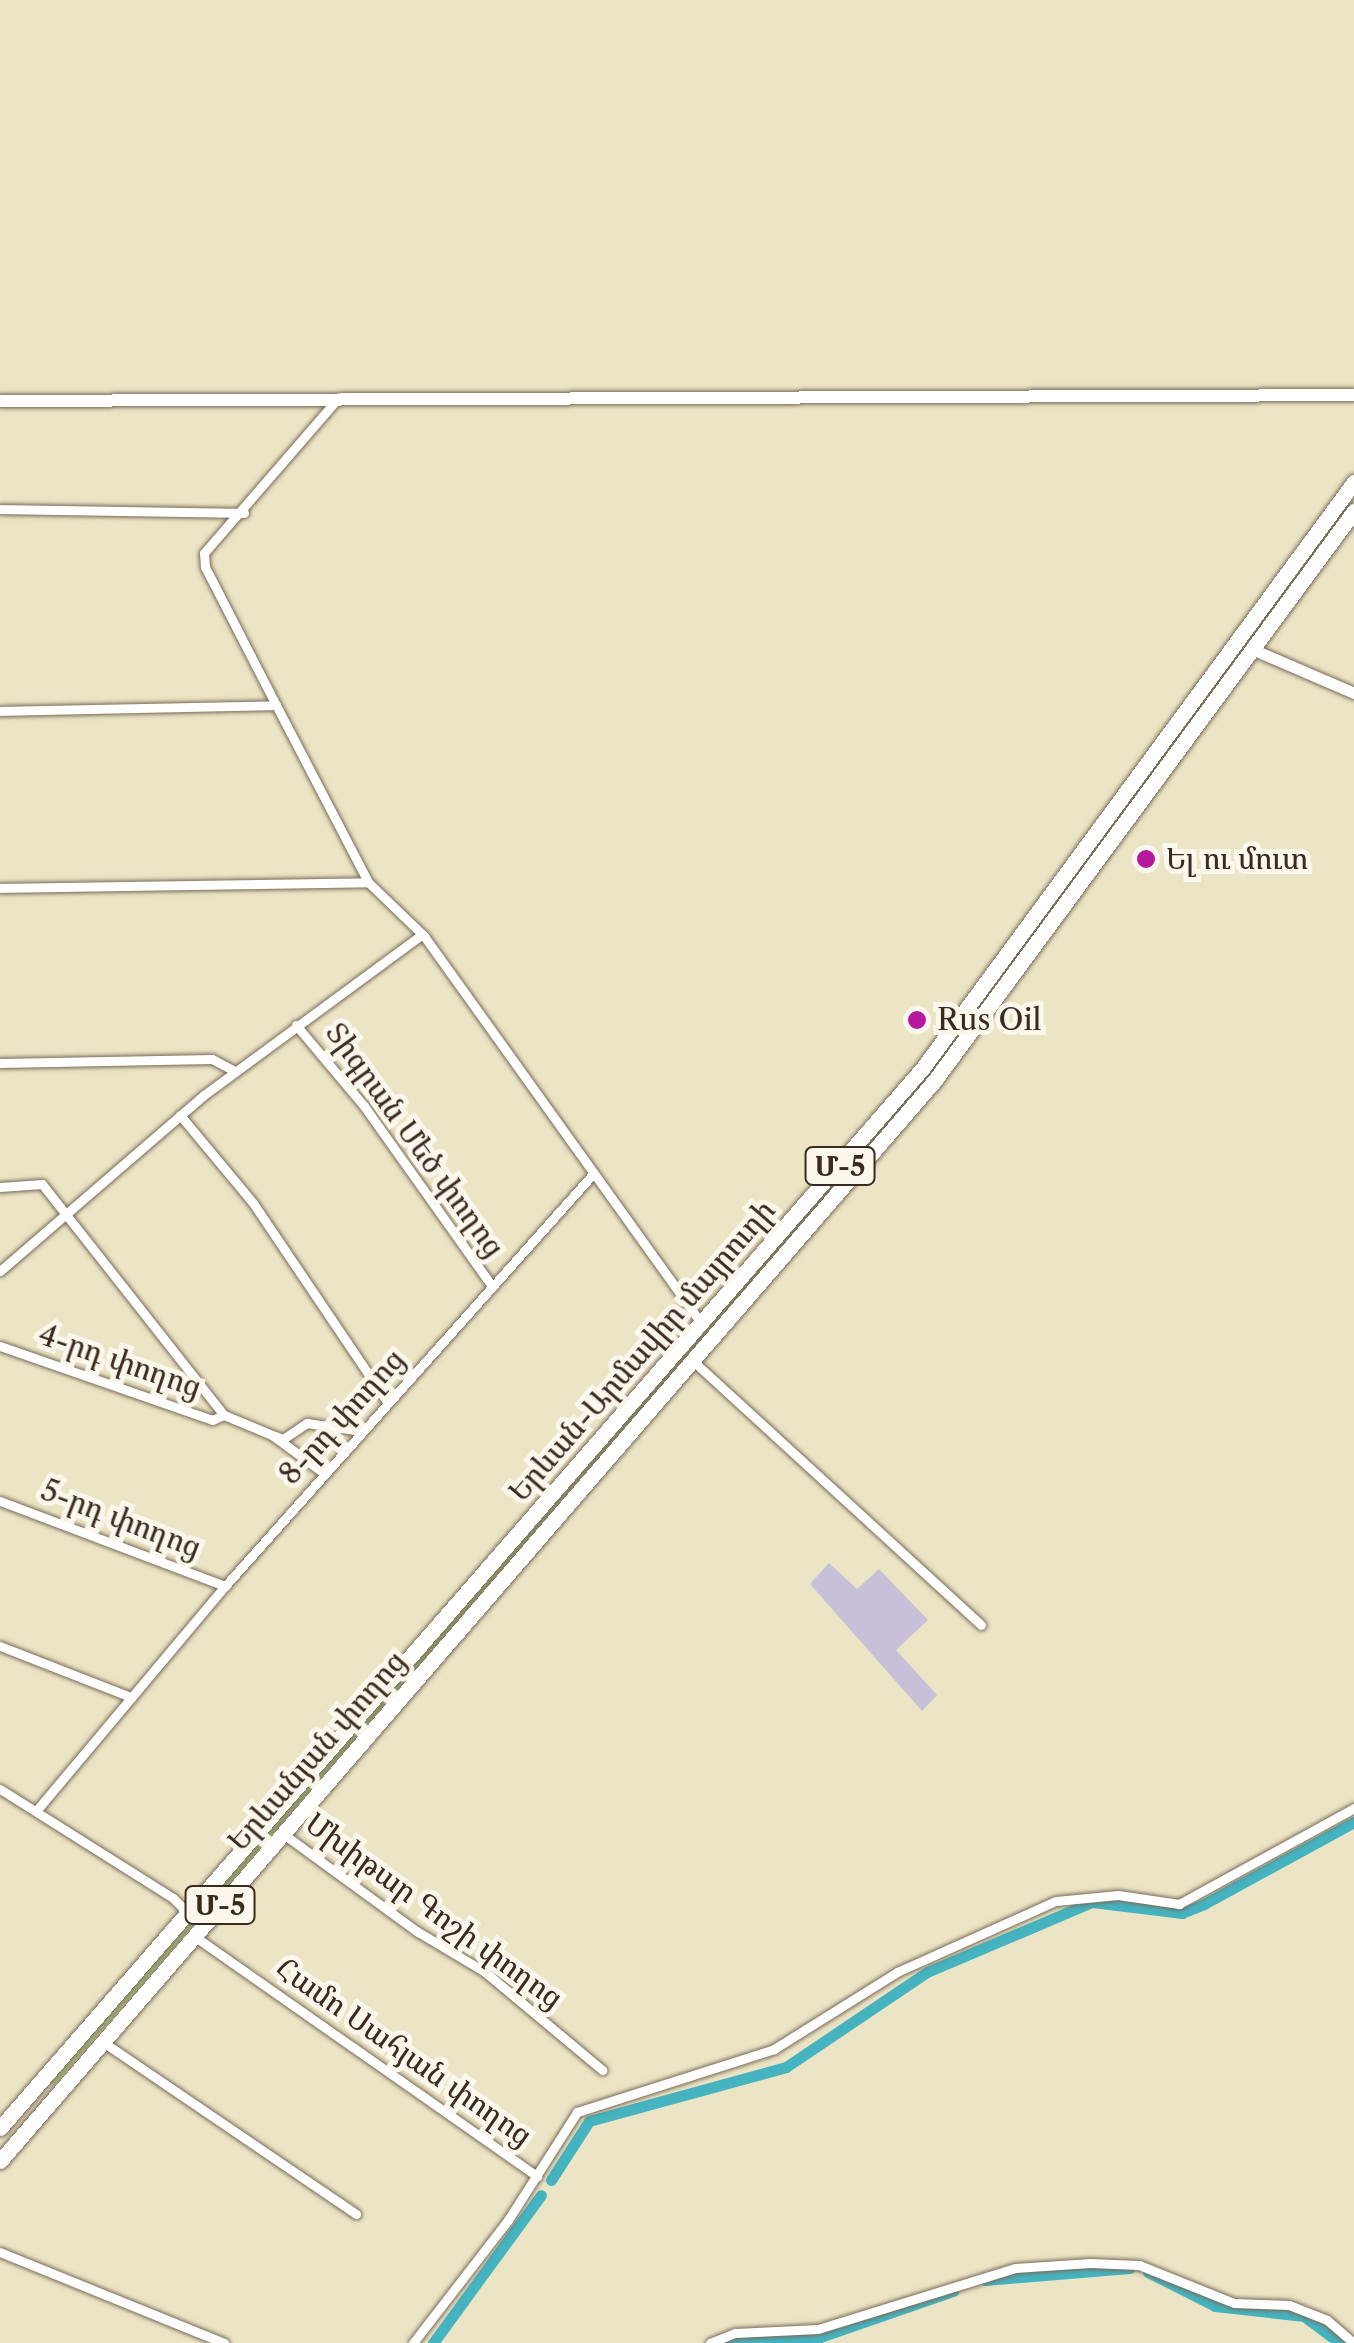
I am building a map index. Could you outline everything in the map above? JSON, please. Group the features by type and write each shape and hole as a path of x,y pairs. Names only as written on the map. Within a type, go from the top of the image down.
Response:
{"highway":[{"name":"Մ-5","path":"1223,675 1354,482"},
{"name":"Մ-5","path":"1223,675 1252,649 1354,511"},
{"name":"Երևան-Արմավիր մայրուղի","path":"435,1644 692,1360 935,1080 1223,675"},
{"name":"Երևան-Արմավիր մայրուղի","path":"435,1644 702,1324 922,1069 1198,710"},
{"name":"Երևանյան փողոց","path":"0,2160 282,1833 435,1644"},
{"name":"Երևանյան փողոց","path":"0,2128 188,1914 435,1644"},
{"path":"14,2112 28,2114 30,2127"}],"main road":[{"path":"0,401 340,396 1354,395"}],"street":[{"path":"340,396 244,514 204,553 205,567 368,882 423,935 702,1324"},
{"path":"0,509 244,514"},
{"path":"1252,649 1354,693"},
{"path":"0,711 276,705"},
{"path":"0,888 368,882"},
{"name":"Տիգրան Մեծ փողոց","path":"0,1271 235,1071 423,935"},
{"name":"Տիգրան Մեծ փողոց","path":"296,1025 364,1106 492,1286"},
{"path":"0,1063 212,1059 235,1071"},
{"path":"180,1116 252,1203 388,1403"},
{"name":"8-րդ փողոց","path":"36,1811 224,1586 594,1174"},
{"path":"0,1187 42,1184 224,1415 272,1436 324,1472"},
{"name":"4-րդ փողոց","path":"0,1346 212,1420 224,1415"},
{"path":"692,1360 981,1625"},
{"path":"272,1436 283,1438 306,1423 362,1431"},
{"name":"5-րդ փողոց","path":"0,1501 224,1586"},
{"path":"0,1646 131,1697"},
{"path":"0,1789 173,1898 188,1914"},
{"path":"414,2343 537,2176 577,2112 774,2049 897,1972 1056,1902 1118,1896 1179,1904 1354,1808"},
{"name":"Մխիթար Գոշի փողոց","path":"282,1833 497,1981 602,2070"},
{"name":"Համո Սահյան փողոց","path":"194,1936 537,2176"},
{"path":"103,2042 356,2214"},
{"path":"0,2252 224,2343"},
{"path":"710,2343 736,2333 818,2330 1015,2268 1090,2263 1139,2265 1234,2303 1289,2306 1327,2320 1353,2343"}],"shaded area":[{"path":"829,1563 857,1589 879,1569 928,1620 896,1650 937,1695 922,1711 810,1584"}],"green space":[{"path":"1187,721 1192,724 909,1102 54,2085 50,2083 905,1098"}],"waterway":[{"path":"551,2180 589,2121 786,2067 927,1972 1092,1902 1182,1913 1354,1822"},
{"path":"433,2343 541,2195"},
{"path":"985,2280 1130,2268"},
{"path":"1148,2272 1215,2306 1304,2316 1340,2343"},
{"path":"721,2343 820,2337 953,2291"}],"place":[{"name":"Ել ու մուտ","path":"1146,859"},
{"name":"Rus Oil","path":"917,1020"}]}
